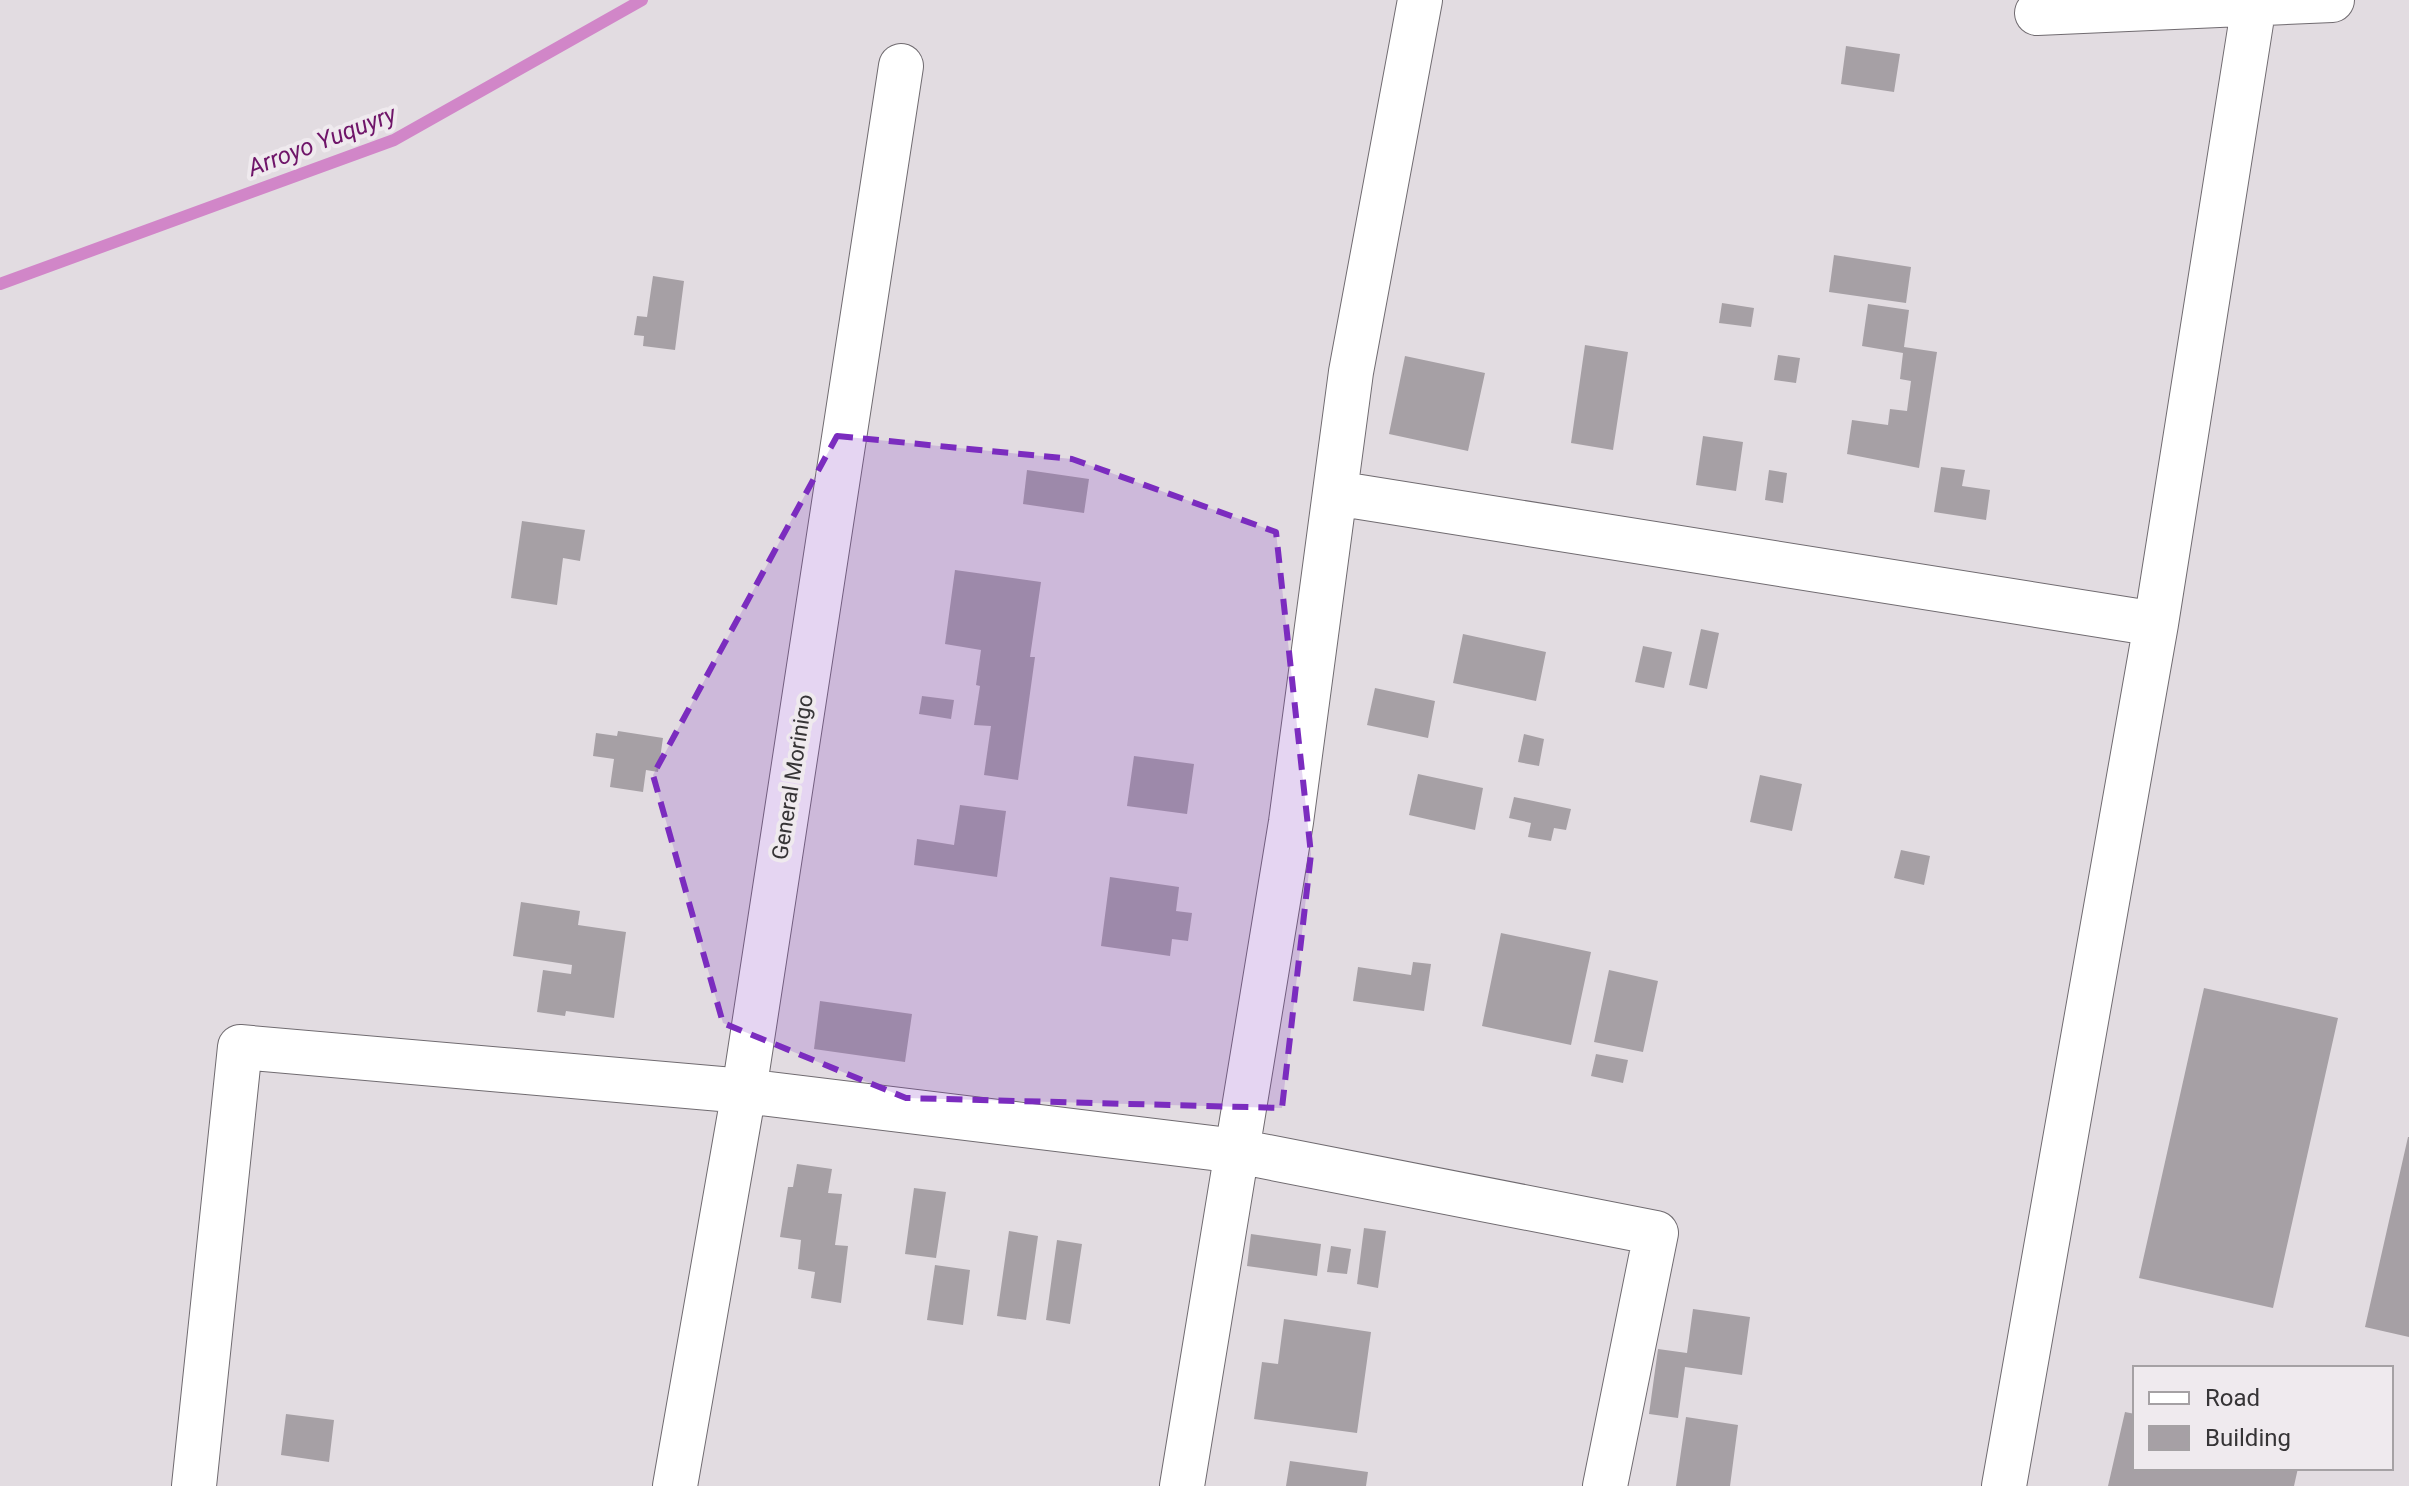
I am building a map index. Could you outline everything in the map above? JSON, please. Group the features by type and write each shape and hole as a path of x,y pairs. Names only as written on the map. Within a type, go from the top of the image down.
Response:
{"street":[{"path":"1182,1486 1291,822 1351,372 1420,0"},
{"path":"2037,13 2332,0"},
{"path":"2004,1486 2156,624 2254,4"},
{"name":"General Morinigo","path":"675,1486 744,1091 901,66"},
{"path":"1335,493 2156,624"},
{"path":"194,1486 240,1047 744,1091 1237,1151 1656,1233 1605,1486"}],"highlighted area":[{"path":"837,436 1072,459 1276,532 1311,854 1282,1108 906,1098 723,1023 653,775"}],"building":[{"path":"1846,46 1900,54 1894,92 1841,84"},
{"path":"1834,255 1911,267 1906,303 1829,292"},
{"path":"653,276 684,281 675,350 643,346 644,336 634,335 637,316 647,317"},
{"path":"1722,303 1754,308 1751,327 1719,323"},
{"path":"1868,304 1909,310 1904,347 1937,352 1919,468 1847,454 1852,420 1888,425 1890,409 1907,411 1911,381 1900,379 1903,353 1862,346"},
{"path":"1585,345 1628,352 1613,450 1571,443"},
{"path":"1778,355 1800,358 1796,383 1774,380"},
{"path":"1405,356 1485,373 1468,451 1389,434"},
{"path":"1703,436 1743,442 1736,491 1696,485"},
{"path":"1941,467 1965,470 1962,486 1990,490 1986,520 1934,512"},
{"path":"1027,470 1089,479 1084,513 1023,504"},
{"path":"1769,470 1787,473 1783,503 1765,500"},
{"path":"522,521 585,530 580,561 563,558 557,605 511,598"},
{"path":"955,570 1041,582 1030,657 1035,657 1018,780 984,775 991,726 974,725 981,650 945,644"},
{"path":"1701,629 1719,633 1707,689 1689,685"},
{"path":"1463,634 1546,652 1536,701 1453,683"},
{"path":"1643,646 1672,652 1664,688 1635,682"},
{"path":"1375,688 1435,701 1428,738 1367,725"},
{"path":"922,696 954,700 951,719 919,714"},
{"path":"618,731 663,738 658,772 646,770 643,792 610,787 614,759 593,756 596,733 617,736"},
{"path":"1524,734 1544,739 1539,766 1518,762"},
{"path":"1134,756 1194,764 1187,814 1127,806"},
{"path":"1418,774 1483,788 1475,830 1409,815"},
{"path":"1760,775 1802,784 1792,831 1750,822"},
{"path":"1514,797 1571,809 1566,830 1554,828 1551,841 1528,837 1531,823 1509,818"},
{"path":"960,805 1006,811 997,877 914,865 917,839 954,845"},
{"path":"1901,850 1930,856 1924,885 1894,878"},
{"path":"1110,877 1179,887 1176,911 1192,913 1188,941 1172,939 1170,956 1101,946"},
{"path":"521,902 580,911 578,925 626,932 614,1018 566,1011 565,1016 537,1012 543,970 571,974 572,965 513,956"},
{"path":"1501,933 1591,952 1571,1045 1482,1026"},
{"path":"1413,962 1431,964 1424,1011 1353,1001 1358,967 1411,975"},
{"path":"1609,970 1658,981 1643,1052 1594,1042"},
{"path":"2204,988 2338,1018 2273,1308 2139,1278"},
{"path":"820,1001 912,1014 905,1062 814,1049"},
{"path":"1596,1054 1628,1060 1623,1083 1591,1076"},
{"path":"2409,1137 2409,1337 2365,1327"},
{"path":"797,1164 832,1169 828,1193 842,1194 835,1245 848,1246 841,1303 811,1298 815,1272 798,1269 801,1240 780,1237 788,1187 793,1187"},
{"path":"914,1188 946,1192 936,1258 905,1254"},
{"path":"1364,1228 1386,1231 1378,1288 1357,1284"},
{"path":"1009,1231 1038,1236 1026,1320 997,1316"},
{"path":"1251,1234 1321,1244 1317,1276 1247,1266"},
{"path":"1057,1240 1082,1244 1070,1324 1046,1320"},
{"path":"1331,1246 1351,1249 1347,1274 1327,1272"},
{"path":"935,1265 970,1270 963,1325 927,1320"},
{"path":"1693,1309 1750,1317 1742,1375 1685,1367 1678,1418 1649,1414 1658,1349 1687,1353"},
{"path":"1284,1319 1371,1332 1357,1433 1254,1419 1262,1362 1278,1364"},
{"path":"2125,1412 2133,1414 2133,1470 2298,1470 2294,1486 2108,1486"},
{"path":"286,1414 334,1420 329,1462 281,1455"},
{"path":"1686,1417 1738,1425 1730,1486 1676,1486"},
{"path":"1290,1461 1368,1472 1366,1486 1286,1486"}],"waterway":[{"name":"Arroyo Yuquyry","path":"0,284 394,140 642,0"}]}
